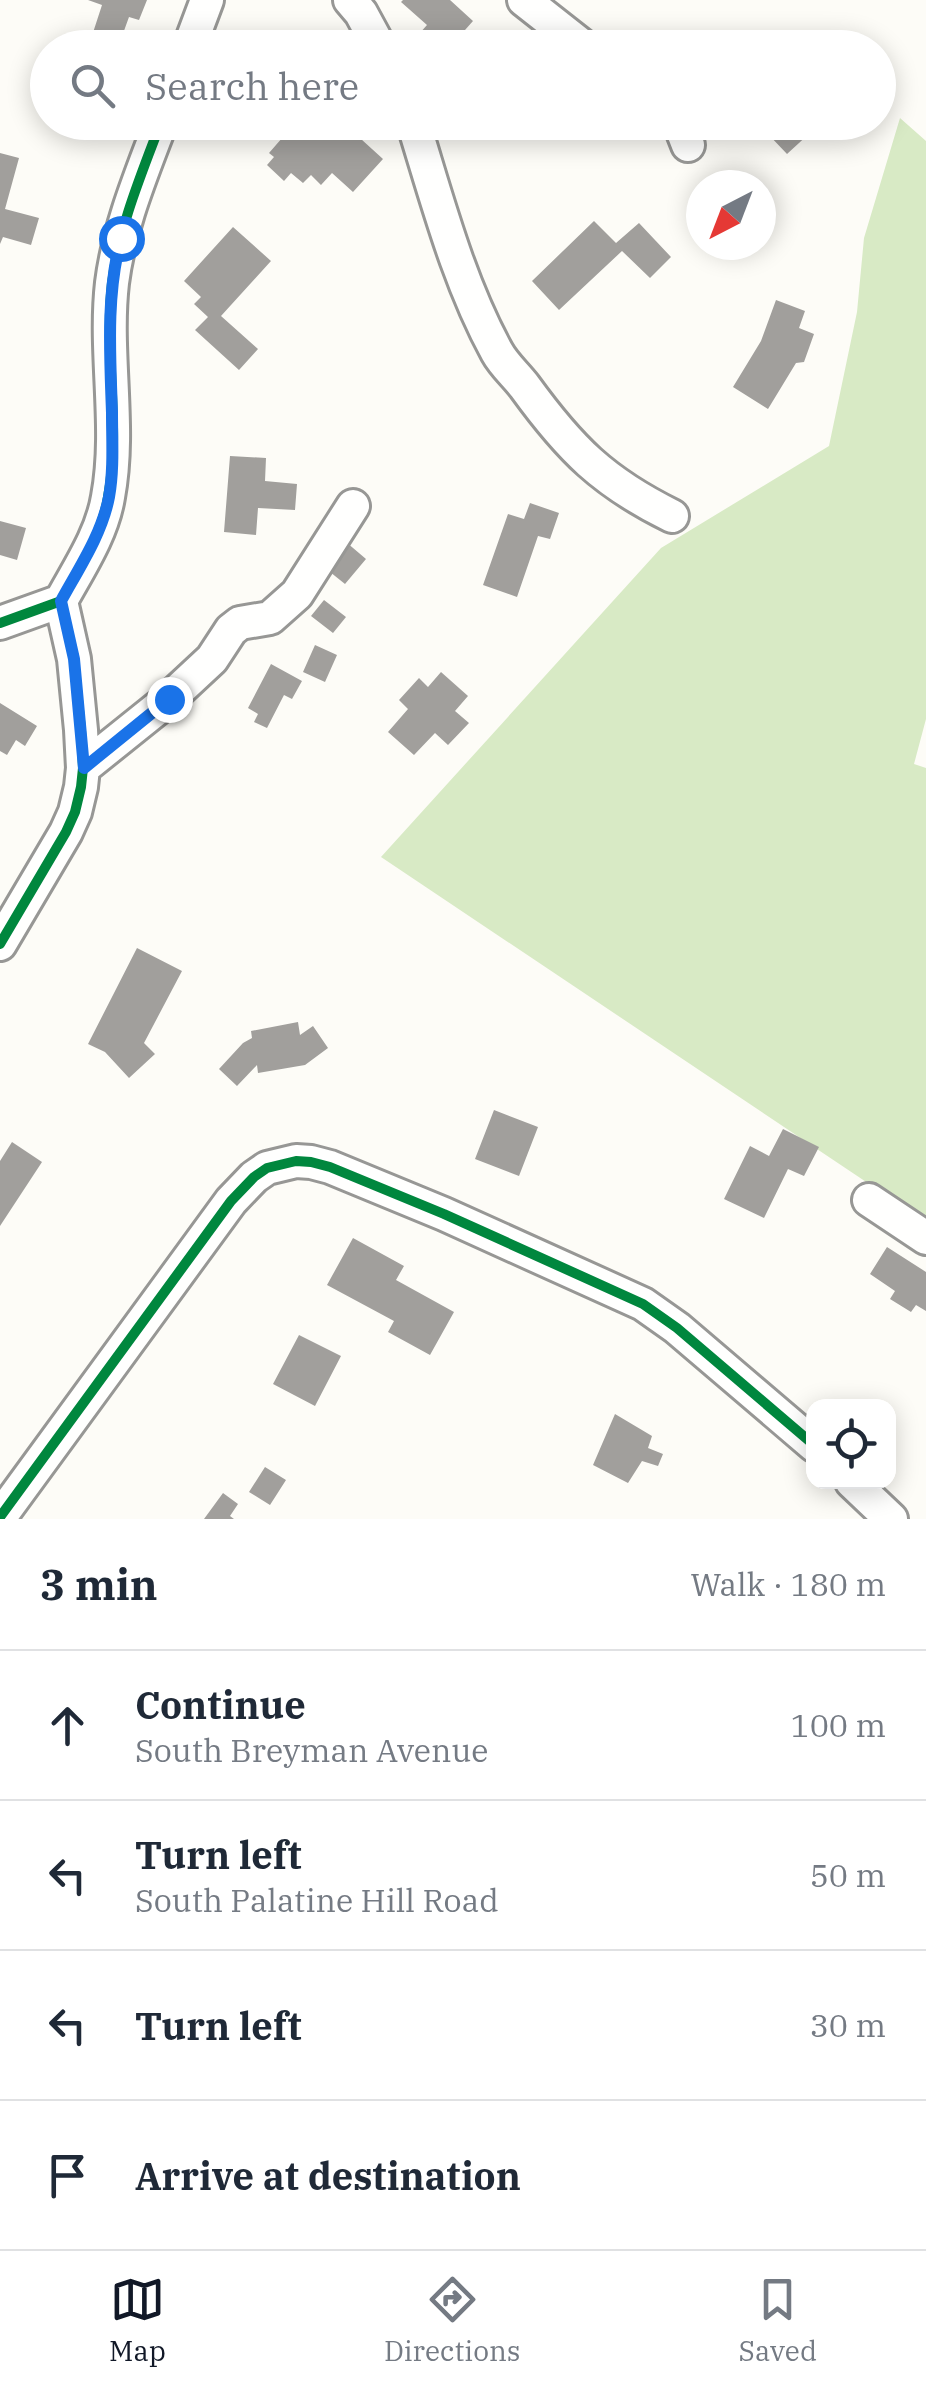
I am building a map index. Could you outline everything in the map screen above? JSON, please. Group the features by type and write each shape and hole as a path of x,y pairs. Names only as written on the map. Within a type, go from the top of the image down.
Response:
{"street":[{"path":"195,30 206,0"},
{"path":"350,0 370,30"},
{"path":"524,0 562,30"},
{"path":"0,944 66,832 75,812 84,768 74,659 61,601 92,544 108,498 112,461 110,319 116,255 154,140"},
{"path":"419,140 475,307 499,356 551,423 588,462 636,498 672,516"},
{"path":"84,768 212,659 231,630 240,624 270,618 297,594 352,506"},
{"path":"0,623 61,601"},
{"path":"0,1517 231,1201 267,1168 296,1161 330,1166 642,1304 677,1328 806,1438"},
{"path":"870,1200 926,1238"},
{"path":"859,1489 891,1519"}],"green space":[{"path":"900,118 926,141 926,719 914,764 926,768 926,1222 381,857 661,548 829,446 857,312 864,238"}],"building":[{"path":"88,0 147,0 139,20 129,17 124,30 94,30 102,5"},
{"path":"450,0 473,21 465,30 423,30 427,25 401,2"},
{"path":"280,140 362,140 383,159 353,192 332,173 321,185 311,175 303,183 291,173 284,181 267,165 274,157 269,153"},
{"path":"774,140 802,140 787,154"},
{"path":"0,153 19,158 5,209 39,218 31,245 3,237 0,244"},
{"path":"594,221 616,243 639,223 671,257 650,278 622,251 559,310 532,281"},
{"path":"233,227 271,261 221,316 258,349 239,370 195,330 208,317 194,304 201,297 184,281"},
{"path":"776,300 805,311 799,328 814,334 804,362 796,363 768,409 733,387 761,341"},
{"path":"230,456 266,458 265,481 297,484 295,510 258,508 256,535 224,532"},
{"path":"530,503 559,513 550,539 538,536 517,597 483,585 508,514 524,519"},
{"path":"0,521 26,528 17,560 0,555"},
{"path":"346,542 366,559 345,584 325,568"},
{"path":"324,600 346,617 333,633 311,616"},
{"path":"315,645 337,655 325,682 303,672"},
{"path":"271,664 302,681 292,699 284,695 267,728 254,722 258,714 248,708"},
{"path":"441,672 468,696 455,711 469,723 448,745 435,733 414,755 388,732 408,709 399,700 419,678 428,687"},
{"path":"0,703 37,726 25,746 16,740 7,755 0,751"},
{"path":"137,948 182,971 144,1043 155,1054 129,1078 105,1052 88,1044"},
{"path":"298,1022 300,1035 313,1026 328,1048 305,1065 258,1073 257,1065 237,1086 219,1069 252,1038 251,1031"},
{"path":"494,1110 538,1127 519,1176 475,1159"},
{"path":"783,1129 819,1147 804,1176 788,1169 764,1218 724,1199 750,1146 769,1156"},
{"path":"12,1142 42,1162 0,1226 0,1161"},
{"path":"353,1238 404,1266 396,1280 454,1312 430,1355 388,1332 394,1321 327,1285"},
{"path":"887,1247 926,1272 926,1311 916,1305 911,1312 890,1299 895,1291 870,1274"},
{"path":"299,1335 341,1356 315,1406 273,1384"},
{"path":"615,1414 652,1436 648,1448 663,1454 658,1466 642,1461 628,1483 593,1465"},
{"path":"265,1467 286,1480 270,1505 249,1492"},
{"path":"223,1493 238,1504 230,1516 234,1519 204,1519"}],"cycle path":[{"path":"61,601 95,537 108,497 113,444 112,283 125,221 154,140"},
{"path":"0,623 61,601 74,659 83,768 75,812 66,832 0,944"},
{"path":"0,1517 231,1201 267,1168 296,1161 330,1167 643,1304 677,1328 806,1438"}],"route":[{"path":"121,238 110,319 112,461 108,498 92,544 61,601 74,659 84,768 169,699"}]}
